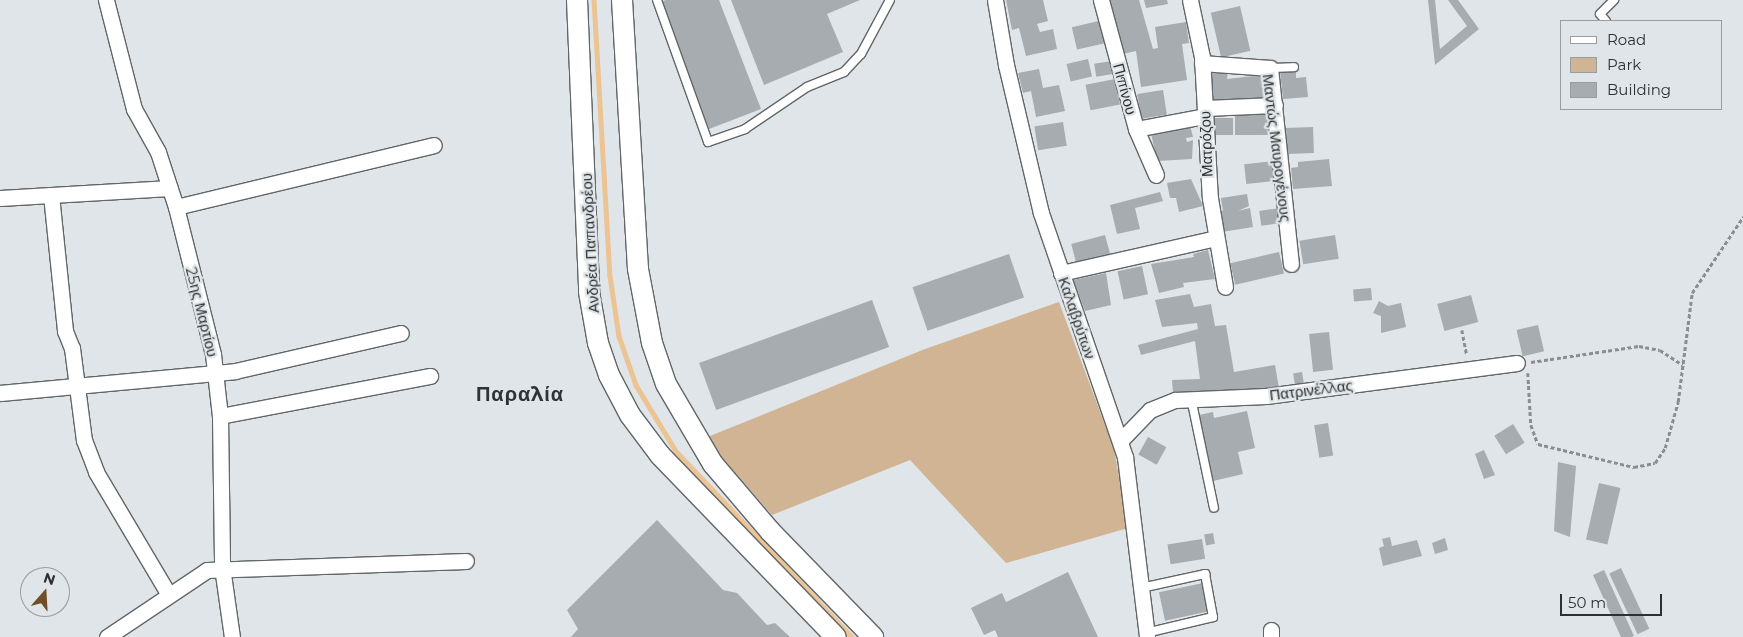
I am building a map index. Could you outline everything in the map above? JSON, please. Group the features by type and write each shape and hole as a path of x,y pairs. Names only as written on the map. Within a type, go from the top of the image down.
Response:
{"main road":[{"name":"Ανδρέα Παπανδρέου","path":"578,0 590,292 598,343 609,375 630,415 660,455 836,637"},
{"path":"622,0 637,263 650,336 666,384 713,464 770,531 873,637"}],"street":[{"name":"25ης Μαρτίου","path":"106,0 134,109 158,152 176,207 217,374 220,416 222,567 232,637"},
{"name":"Καλαβρύτων","path":"995,0 1019,123 1041,213 1120,441 1133,498 1147,635"},
{"name":"Πιπίνου","path":"1101,0 1136,128 1156,175"},
{"name":"Ματρόζου","path":"1190,0 1202,62 1205,157 1216,238 1226,287"},
{"name":"Μαντώς Μαυρογένους","path":"1202,62 1270,68 1291,264"},
{"path":"1136,128 1205,112 1275,106"},
{"path":"176,207 434,145"},
{"path":"0,198 170,188"},
{"path":"50,195 65,331 71,342 82,428 91,462 169,595"},
{"path":"1061,273 1216,238"},
{"path":"0,393 217,374 401,332"},
{"name":"Πατρινέλλας","path":"1120,441 1156,406 1191,398 1266,396 1517,363"},
{"path":"220,416 430,376"},
{"path":"107,637 199,574 222,567 466,561"}],"lane":[{"path":"657,0 708,142 745,129 807,87 844,72 861,54 890,0"},
{"path":"1605,20 1600,14 1614,0"},
{"path":"1270,68 1294,67"},
{"path":"1191,398 1214,508"},
{"path":"1141,588 1205,574 1213,616 1147,635"}],"path":[{"path":"1683,365 1660,350 1640,346 1527,363 1534,438 1553,449 1624,465 1653,464 1662,454 1671,430 1683,365 1692,293 1743,216"},
{"path":"1462,330 1467,355"}],"green space":[{"path":"1059,302 1114,449 1128,528 1006,563 910,460 772,515 705,438 925,349"}],"building":[{"path":"666,0 719,0 761,109 709,129 660,2"},
{"path":"731,0 860,0 827,14 843,52 764,85"},
{"path":"1006,0 1043,0 1048,21 1037,24 1040,32 1053,29 1057,49 1026,56 1019,28 1012,30"},
{"path":"1109,0 1139,0 1153,49 1158,48 1155,27 1186,22 1189,43 1182,44 1187,80 1141,87 1136,51 1123,54"},
{"path":"1144,0 1167,0 1168,4 1146,8"},
{"path":"1428,0 1435,0 1440,49 1467,26 1448,0 1458,0 1479,29 1435,65"},
{"path":"1240,6 1250,51 1221,58 1211,13"},
{"path":"1103,20 1108,42 1077,50 1072,27"},
{"path":"1088,59 1092,77 1071,81 1067,64"},
{"path":"1112,61 1114,74 1096,77 1094,64"},
{"path":"1039,69 1043,88 1059,85 1065,111 1036,117 1031,91 1023,93 1018,73"},
{"path":"1209,70 1228,72 1227,79 1263,75 1266,99 1237,102 1213,99"},
{"path":"1296,70 1296,78 1306,77 1308,97 1283,99 1280,71"},
{"path":"1115,79 1120,105 1091,110 1086,85"},
{"path":"1163,90 1167,115 1141,119 1137,94"},
{"path":"1235,112 1268,112 1268,135 1235,135"},
{"path":"1212,118 1233,118 1233,135 1212,135"},
{"path":"1063,122 1067,146 1038,150 1034,127"},
{"path":"1190,125 1193,137 1186,138 1187,142 1193,140 1192,159 1157,161 1151,133"},
{"path":"1313,127 1314,153 1287,154 1286,128"},
{"path":"1329,159 1332,186 1293,189 1291,168 1298,167 1298,162"},
{"path":"1274,161 1276,181 1246,184 1244,164"},
{"path":"1191,179 1203,206 1179,212 1176,198 1170,198 1167,183"},
{"path":"1160,192 1163,201 1135,208 1140,229 1117,234 1110,205"},
{"path":"1247,194 1249,206 1238,211 1250,208 1253,227 1222,232 1218,212 1223,211 1221,198"},
{"path":"1280,208 1282,223 1261,226 1259,211"},
{"path":"1105,235 1110,254 1076,263 1071,244"},
{"path":"1335,235 1339,259 1303,264 1299,241"},
{"path":"1208,250 1215,279 1183,283 1184,287 1159,293 1151,264 1194,257 1193,254"},
{"path":"1279,252 1284,273 1235,285 1230,263"},
{"path":"1009,254 1024,297 928,331 913,287"},
{"path":"1142,266 1148,294 1124,300 1118,271"},
{"path":"1106,273 1111,305 1085,311 1073,280"},
{"path":"1371,288 1372,300 1354,302 1353,290"},
{"path":"1190,294 1194,307 1211,304 1215,326 1226,325 1234,372 1275,365 1279,388 1173,393 1172,380 1200,379 1195,341 1141,355 1138,345 1198,329 1197,323 1162,327 1155,300"},
{"path":"1471,295 1478,322 1444,331 1437,304"},
{"path":"872,300 889,347 716,410 699,363"},
{"path":"1379,301 1388,306 1401,303 1406,327 1381,333 1381,316 1373,313"},
{"path":"1538,325 1544,351 1523,356 1517,330"},
{"path":"1329,332 1333,370 1313,372 1309,334"},
{"path":"1302,372 1304,385 1295,386 1293,373"},
{"path":"1247,411 1255,448 1238,452 1243,474 1213,481 1199,415 1213,412 1214,418"},
{"path":"1328,423 1333,456 1319,458 1314,425"},
{"path":"1513,424 1525,443 1506,454 1494,436"},
{"path":"1148,437 1166,447 1157,465 1138,454"},
{"path":"1484,450 1495,475 1484,479 1475,454"},
{"path":"1558,462 1576,466 1570,537 1554,531"},
{"path":"1599,483 1620,488 1607,544 1586,540"},
{"path":"657,520 723,590 737,593 767,625 775,623 790,637 571,637 578,629 567,610"},
{"path":"1213,533 1215,544 1206,545 1204,535"},
{"path":"1390,537 1392,546 1417,540 1422,556 1383,566 1379,548 1384,546 1382,539"},
{"path":"1445,538 1448,550 1435,554 1432,543"},
{"path":"1202,539 1205,559 1171,564 1167,544"},
{"path":"1621,568 1649,629 1638,634 1609,573"},
{"path":"1604,570 1634,636 1621,637 1593,575"},
{"path":"1068,572 1098,637 998,637 995,630 984,635 971,608 1002,593 1006,602"},
{"path":"1203,583 1209,611 1165,621 1159,592"}],"waterway":[{"path":"594,0 610,276 619,336 636,385 676,451 852,637"}],"district":[{"name":"Παραλία","path":"520,394"}]}
